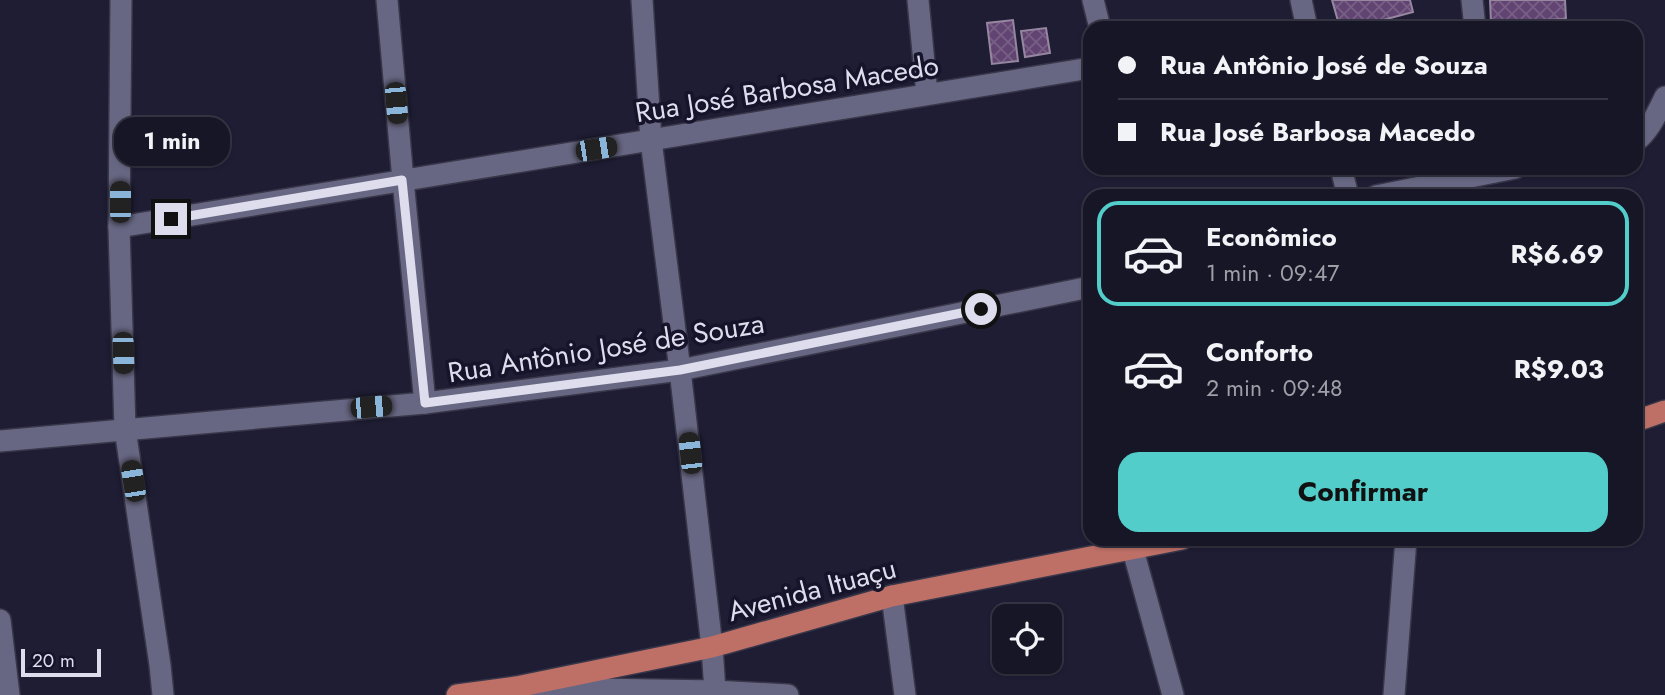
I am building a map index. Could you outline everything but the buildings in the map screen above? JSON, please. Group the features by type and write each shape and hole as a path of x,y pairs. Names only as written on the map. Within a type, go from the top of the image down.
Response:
{"main road":[{"path":"1643,419 1665,411"},
{"name":"Avenida Ituaçu","path":"457,695 516,687 712,647 892,596 1151,546"}],"street":[{"path":"121,0 119,227 125,429 163,695"},
{"path":"387,0 425,403"},
{"path":"642,0 651,140 680,370 715,691"},
{"path":"918,0 928,94"},
{"path":"1093,0 1098,21"},
{"path":"1301,0 1306,21"},
{"path":"1472,0 1474,21"},
{"name":"Rua José Barbosa Macedo","path":"119,227 1083,69"},
{"path":"1643,135 1665,97"},
{"path":"1407,189 1470,175"},
{"name":"Rua Antônio José de Souza","path":"0,441 425,403 680,370 1083,288"},
{"path":"1394,695 1405,546"},
{"path":"1133,550 1173,695"},
{"path":"892,596 905,695"},
{"path":"0,620 9,695"},
{"path":"516,687 788,695"}],"route":[{"path":"171,219 402,180 425,403 680,370 981,309"}]}
